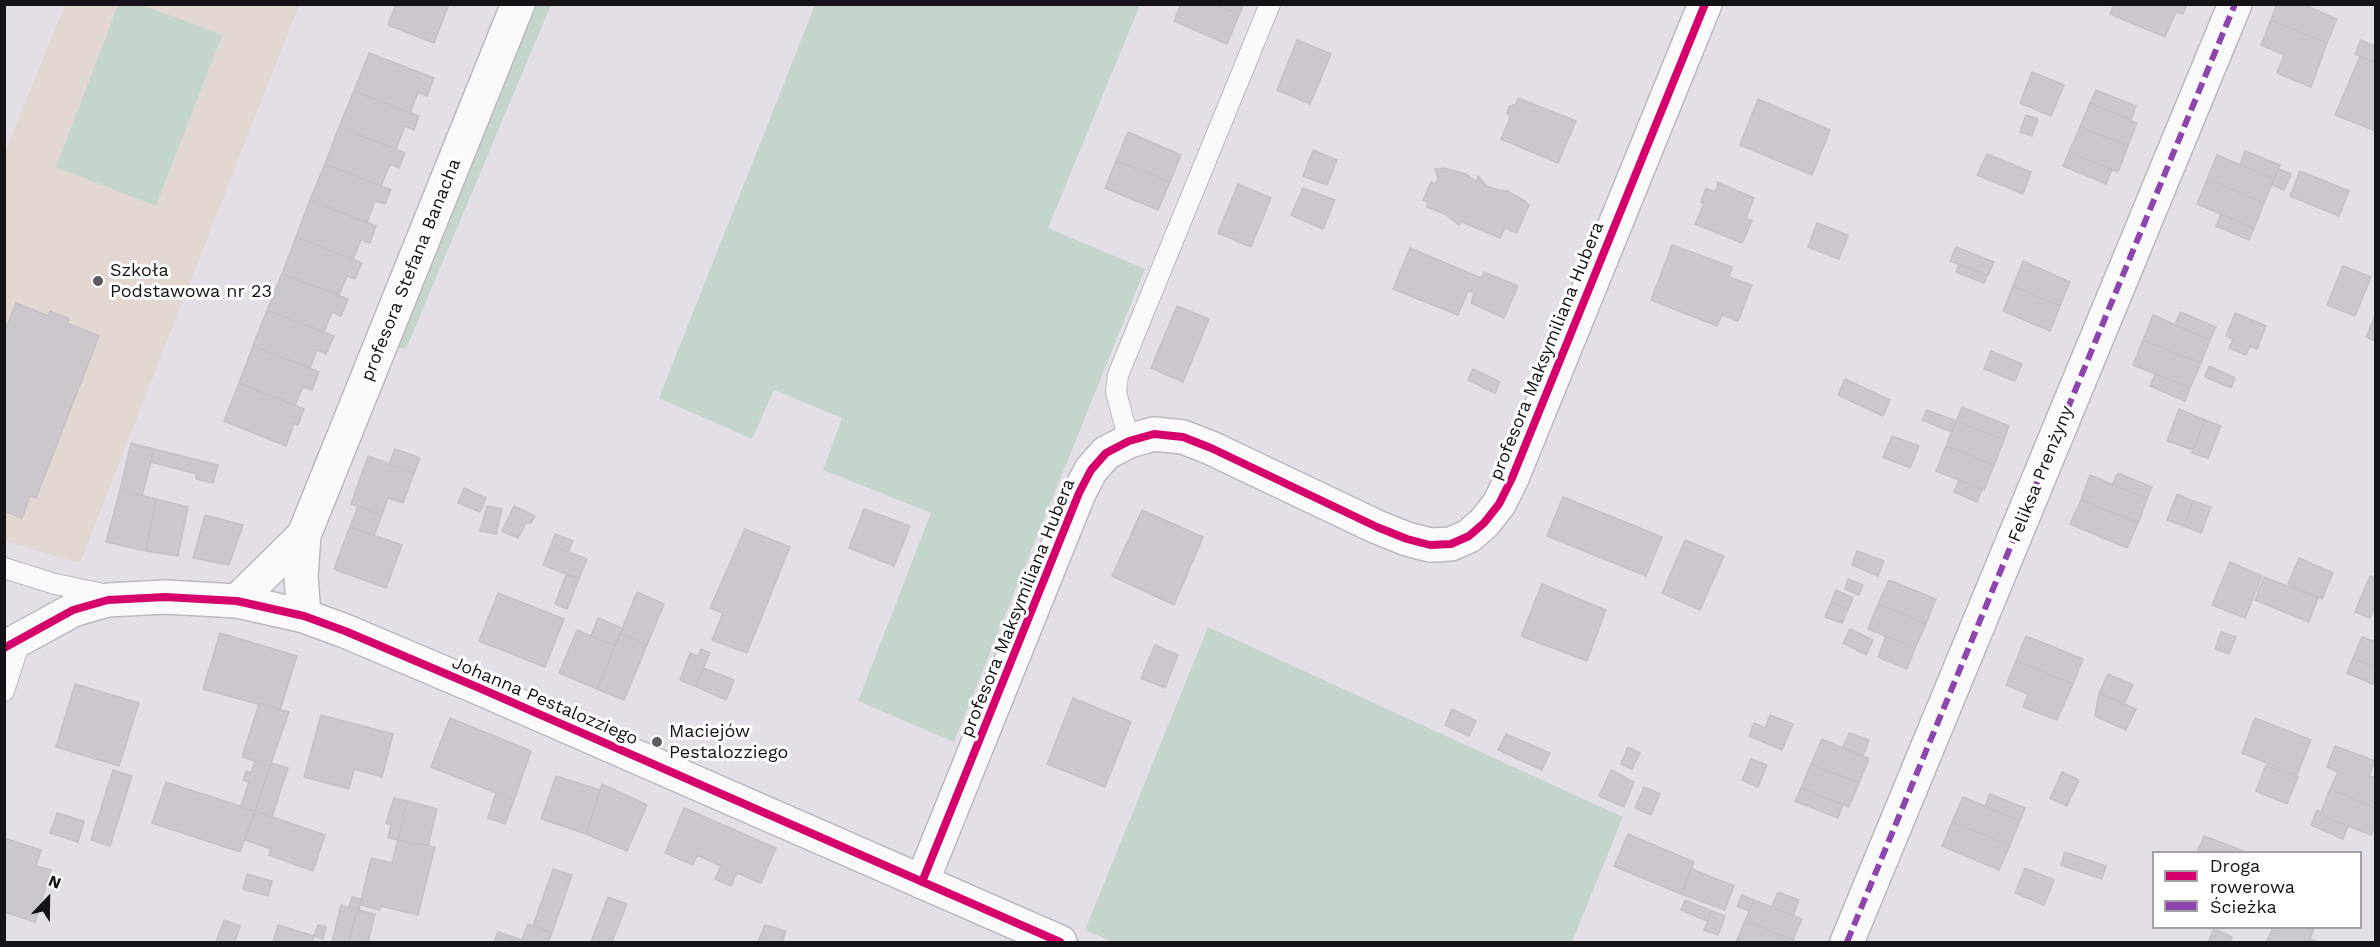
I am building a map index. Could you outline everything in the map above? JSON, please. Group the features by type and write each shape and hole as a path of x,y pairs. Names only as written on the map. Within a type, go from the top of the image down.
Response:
{"street":[{"name":"profesora Stefana Banacha","path":"304,616 301,576 304,535 518,4"},
{"name":"profesora Maksymiliana Hubera","path":"922,882 1079,493 1091,470 1106,453 1129,441 1154,434 1183,437 1407,539 1430,545 1451,544 1469,536 1494,510 1512,478 1705,4"},
{"name":"Feliksa Prenżyny","path":"1847,942 2235,4"},
{"name":"profesora Stefana Banacha","path":"237,601 304,535"},
{"name":"Johanna Pestalozziego","path":"13,643 73,610 108,600 126,598 165,597 237,601 304,616 455,678 1060,942"}],"lane":[{"path":"1129,441 1116,392 1118,375 1270,4"},
{"name":"Johanna Pestalozziego","path":"4,568 55,584 126,598"},
{"path":"4,692 13,643"}],"shaded area":[{"name":"Szkoła Podstawowa nr 23","path":"65,5 299,5 80,563 5,541 4,154"}],"green space":[{"path":"118,5 142,5 222,35 156,206 56,167"},
{"path":"531,5 551,5 406,349 396,347"},
{"path":"815,5 1140,5 1048,228 1145,269 954,742 858,701 931,513 823,470 842,418 774,390 752,439 659,398"},
{"path":"1208,627 1623,817 1572,942 1113,942 1085,930"}],"building":[{"path":"396,4 449,4 434,43 388,25"},
{"path":"1181,4 1214,4 1239,15 1227,44 1174,21"},
{"path":"1214,4 1244,4 1239,15"},
{"path":"2114,4 2187,4 2183,14 2176,12 2165,37 2110,14"},
{"path":"2277,4 2302,4 2337,19 2327,43 2271,20"},
{"path":"2271,20 2327,43 2311,87 2277,73 2284,55 2261,45"},
{"path":"1297,40 1331,54 1310,104 1277,90"},
{"path":"2361,40 2376,47 2376,63 2355,54"},
{"path":"369,53 434,78 427,96 418,92 410,113 354,91"},
{"path":"2360,56 2376,63 2376,131 2335,115"},
{"path":"2032,72 2064,85 2051,116 2020,103"},
{"path":"2096,90 2136,106 2131,120 2090,103"},
{"path":"354,91 419,116 414,130 405,126 396,149 339,127"},
{"path":"1518,98 1576,121 1558,163 1501,139 1510,118 1507,112 1510,106 1516,104"},
{"path":"1758,99 1830,130 1812,175 1740,145"},
{"path":"2090,103 2137,123 2128,146 2080,127"},
{"path":"2026,115 2038,119 2032,136 2020,132"},
{"path":"339,127 405,153 399,168 390,164 381,186 325,164"},
{"path":"2080,127 2128,146 2118,172 2069,152"},
{"path":"1128,132 1181,155 1170,182 1116,161"},
{"path":"1313,150 1337,160 1327,185 1303,176"},
{"path":"2245,151 2280,165 2274,179 2240,165"},
{"path":"2069,152 2112,170 2106,184 2063,166"},
{"path":"1987,154 2031,172 2023,194 1977,175"},
{"path":"2217,155 2274,179 2264,203 2207,179"},
{"path":"1116,161 1170,182 1158,210 1105,188"},
{"path":"325,164 391,190 385,204 375,201 367,223 310,200"},
{"path":"1444,168 1466,174 1477,182 1478,176 1487,186 1507,191 1525,201 1529,205 1517,233 1505,228 1500,238 1462,222 1459,225 1445,214 1427,207 1428,202 1423,200 1431,182 1436,184 1438,179 1435,169"},
{"path":"2278,169 2291,174 2284,190 2272,185"},
{"path":"2300,171 2349,191 2339,216 2290,196"},
{"path":"2207,179 2264,203 2254,228 2197,204"},
{"path":"1717,182 1754,198 1746,218 1752,221 1742,243 1695,224 1704,203 1701,202 1706,188 1715,192"},
{"path":"1238,184 1271,198 1251,247 1218,233"},
{"path":"1303,188 1335,200 1323,229 1291,215"},
{"path":"310,200 376,226 370,243 361,240 353,259 296,237"},
{"path":"2221,214 2254,228 2249,240 2216,226"},
{"path":"1817,223 1848,235 1839,259 1808,247"},
{"path":"296,237 362,263 355,279 347,276 339,295 282,274"},
{"path":"1672,245 1732,267 1729,277 1752,285 1738,321 1722,315 1717,326 1651,300"},
{"path":"1956,247 1994,262 1988,276 1950,261"},
{"path":"1410,248 1481,278 1484,272 1518,286 1504,318 1471,303 1474,293 1468,291 1458,315 1393,289"},
{"path":"2023,261 2070,282 2060,306 2013,286"},
{"path":"1959,264 1987,275 1984,283 1956,272"},
{"path":"2343,266 2371,277 2355,316 2327,305"},
{"path":"282,274 348,299 341,316 332,312 324,332 267,310"},
{"path":"2013,286 2060,306 2050,331 2003,311"},
{"path":"16,303 48,316 50,311 69,319 67,323 99,336 36,498 30,496 22,518 4,511 4,333"},
{"path":"1177,306 1209,319 1183,382 1151,368"},
{"path":"267,310 334,336 326,354 317,350 310,368 253,346"},
{"path":"2180,312 2216,327 2210,340 2175,325"},
{"path":"2235,313 2266,326 2257,349 2250,346 2246,355 2229,348 2233,339 2226,336"},
{"path":"2376,314 2376,341 2366,337"},
{"path":"2153,315 2210,340 2201,363 2143,340"},
{"path":"2143,340 2201,363 2190,388 2133,365"},
{"path":"253,346 319,372 312,390 303,387 295,405 239,383"},
{"path":"1991,351 2022,364 2015,381 1984,369"},
{"path":"2209,366 2235,378 2231,388 2205,377"},
{"path":"1473,369 1500,382 1495,393 1468,380"},
{"path":"2155,374 2190,388 2185,401 2150,386"},
{"path":"1845,379 1890,400 1883,416 1838,395"},
{"path":"239,383 304,409 298,425 294,423 286,446 224,421"},
{"path":"1962,407 2009,426 2004,440 1956,421"},
{"path":"2179,409 2205,420 2193,450 2167,441"},
{"path":"1927,410 1956,421 1952,432 1922,420"},
{"path":"2205,420 2221,426 2208,458 2192,453"},
{"path":"1956,421 2004,440 1994,465 1946,446"},
{"path":"1892,436 1919,446 1910,468 1883,457"},
{"path":"131,443 154,449 142,496 120,490"},
{"path":"1946,446 1994,465 1984,490 1936,471"},
{"path":"154,449 218,465 213,483 196,479 197,474 151,462"},
{"path":"395,449 420,458 414,473 389,464"},
{"path":"368,456 414,473 403,503 388,498 382,515 351,504"},
{"path":"2118,473 2152,487 2147,499 2112,484"},
{"path":"2090,475 2147,499 2138,523 2081,500"},
{"path":"1959,480 1982,489 1977,502 1954,492"},
{"path":"464,488 486,498 480,512 458,503"},
{"path":"120,490 156,499 146,551 106,542"},
{"path":"2177,494 2193,501 2184,526 2167,520"},
{"path":"1563,497 1662,537 1646,576 1547,536"},
{"path":"156,499 188,507 178,556 146,551"},
{"path":"2081,500 2138,523 2127,548 2070,524"},
{"path":"2193,501 2211,507 2201,533 2184,526"},
{"path":"358,506 382,515 374,535 350,527"},
{"path":"487,506 502,509 496,534 480,531"},
{"path":"514,506 535,516 531,523 527,522 518,538 502,531"},
{"path":"864,509 910,526 894,566 849,548"},
{"path":"1142,510 1203,537 1174,605 1112,576"},
{"path":"205,515 243,525 229,565 193,558"},
{"path":"350,527 402,545 386,588 334,569"},
{"path":"745,529 790,547 747,653 712,640 723,613 710,608"},
{"path":"555,534 573,541 568,552 551,545"},
{"path":"1685,540 1724,556 1700,610 1662,593"},
{"path":"551,545 587,559 579,579 543,565"},
{"path":"1857,551 1884,561 1878,576 1852,565"},
{"path":"2299,558 2333,573 2322,599 2288,584"},
{"path":"2230,562 2262,576 2245,618 2212,605"},
{"path":"566,575 579,579 567,609 555,604"},
{"path":"2370,576 2376,578 2376,604 2370,618 2355,612"},
{"path":"2264,577 2318,598 2309,622 2255,600"},
{"path":"1848,579 1863,585 1859,595 1845,589"},
{"path":"1889,580 1936,599 1926,624 1878,604"},
{"path":"1542,584 1606,610 1587,661 1521,636"},
{"path":"1836,590 1853,598 1848,610 1831,602"},
{"path":"637,592 664,604 647,645 620,634"},
{"path":"498,593 564,619 545,667 479,641"},
{"path":"1831,602 1848,610 1842,623 1825,617"},
{"path":"1878,604 1926,624 1915,648 1868,629"},
{"path":"598,618 622,628 615,646 591,636"},
{"path":"1850,629 1873,640 1866,655 1843,643"},
{"path":"577,630 615,646 597,689 559,673"},
{"path":"2221,632 2236,637 2229,654 2215,649"},
{"path":"220,633 297,656 280,710 203,689"},
{"path":"620,634 647,645 624,700 597,689"},
{"path":"1886,636 1915,648 1907,669 1878,657"},
{"path":"2026,636 2083,659 2073,684 2016,661"},
{"path":"2362,637 2376,642 2376,668 2353,658"},
{"path":"1155,645 1178,655 1165,688 1141,678"},
{"path":"701,649 710,653 695,686 680,680 690,653 698,656"},
{"path":"2353,658 2376,668 2373,684 2347,673"},
{"path":"2016,661 2073,684 2057,720 2023,707 2028,694 2006,685"},
{"path":"703,668 734,680 726,700 695,686"},
{"path":"2108,674 2133,685 2124,704 2099,693"},
{"path":"75,684 139,703 119,766 56,747"},
{"path":"2099,693 2136,709 2126,730 2095,716"},
{"path":"1073,698 1131,722 1105,787 1047,764"},
{"path":"259,704 289,712 270,766 242,757"},
{"path":"1452,709 1476,721 1469,736 1445,725"},
{"path":"321,715 393,734 382,777 354,769 349,789 304,777"},
{"path":"1770,715 1793,724 1782,750 1749,736 1754,723 1765,728"},
{"path":"450,718 531,751 514,800 431,767"},
{"path":"2255,718 2311,740 2297,775 2242,753"},
{"path":"1849,733 1869,740 1863,756 1843,747"},
{"path":"1506,734 1550,753 1542,770 1498,750"},
{"path":"1822,739 1869,759 1859,783 1811,764"},
{"path":"2335,746 2375,761 2369,776 2376,778 2376,808 2330,789 2338,772 2327,767"},
{"path":"1628,747 1640,753 1632,769 1621,764"},
{"path":"1751,759 1767,765 1758,787 1742,780"},
{"path":"255,761 270,766 255,811 241,806 249,782 243,780 246,771 251,773"},
{"path":"271,763 288,768 272,817 255,811"},
{"path":"1811,764 1859,783 1849,807 1801,788"},
{"path":"2266,765 2298,777 2287,804 2256,791"},
{"path":"113,770 132,776 110,846 91,840"},
{"path":"1611,770 1634,782 1624,807 1599,796"},
{"path":"2062,772 2079,780 2067,806 2050,798"},
{"path":"556,776 600,790 586,834 541,819"},
{"path":"166,782 255,811 240,852 152,823"},
{"path":"602,784 647,805 627,851 586,834"},
{"path":"1644,787 1660,794 1651,815 1635,808"},
{"path":"1801,788 1843,805 1838,818 1795,801"},
{"path":"2330,789 2376,808 2376,823 2371,835 2320,815"},
{"path":"496,793 514,800 505,824 488,818"},
{"path":"1990,794 2025,808 2020,821 1985,806"},
{"path":"1963,797 2020,821 2010,845 1952,822"},
{"path":"394,798 407,801 398,840 388,838 391,825 386,823"},
{"path":"407,801 437,809 428,846 398,840"},
{"path":"684,808 776,848 761,883 737,873 731,886 715,879 721,866 697,855 693,865 665,853"},
{"path":"2317,810 2321,812 2320,815 2348,826 2343,839 2311,825"},
{"path":"255,811 325,835 313,871 269,855 271,849 245,840"},
{"path":"57,813 84,821 78,842 50,833"},
{"path":"1952,822 2010,845 1999,870 1942,846"},
{"path":"1628,834 1694,862 1681,894 1614,866"},
{"path":"2204,836 2243,851 2197,851"},
{"path":"4,838 41,850 36,866 51,870 35,922 4,912"},
{"path":"398,840 435,847 418,915 381,906 380,910 360,905 371,858 392,863"},
{"path":"2065,852 2106,866 2102,879 2061,865"},
{"path":"2025,868 2054,880 2044,905 2015,893"},
{"path":"553,869 572,875 552,933 533,926"},
{"path":"1692,869 1734,886 1725,910 1681,894"},
{"path":"247,874 272,881 268,896 243,889"},
{"path":"1778,892 1799,900 1793,916 1772,907"},
{"path":"1742,895 1754,900 1749,911 1737,906"},
{"path":"352,897 361,899 359,910 349,907"},
{"path":"608,897 627,904 612,942 591,942"},
{"path":"1685,900 1712,911 1707,921 1681,910"},
{"path":"1754,900 1802,919 1793,940 1745,921"},
{"path":"341,905 357,910 349,942 332,942"},
{"path":"357,910 375,914 368,942 349,942"},
{"path":"1712,911 1725,916 1718,935 1704,930"},
{"path":"224,920 240,926 235,942 216,942"},
{"path":"1745,921 1793,940 1792,942 1736,942"},
{"path":"528,924 552,933 548,942 494,942 498,932 522,940"},
{"path":"278,925 314,936 312,942 273,942"},
{"path":"318,925 326,927 323,939 314,936"},
{"path":"765,925 786,931 782,942 758,942"},
{"path":"2214,929 2232,937 2230,942 2208,942"},
{"path":"2272,929 2314,929 2310,939 2319,942 2266,942"}],"marked path":[{"path":"1847,942 2235,4"}],"cycle path":[{"path":"922,882 1079,493 1091,470 1106,453 1129,441 1154,434 1183,437 1211,448 1377,527 1430,545 1451,544 1469,536 1484,523 1499,504 1512,478 1705,4"},
{"path":"4,648 73,610 108,600 165,597 237,601 304,616 477,687 1060,942"}],"place":[{"name":"Szkoła Podstawowa nr 23","path":"98,281"},
{"name":"Maciejów Pestalozziego","path":"657,742"}]}
